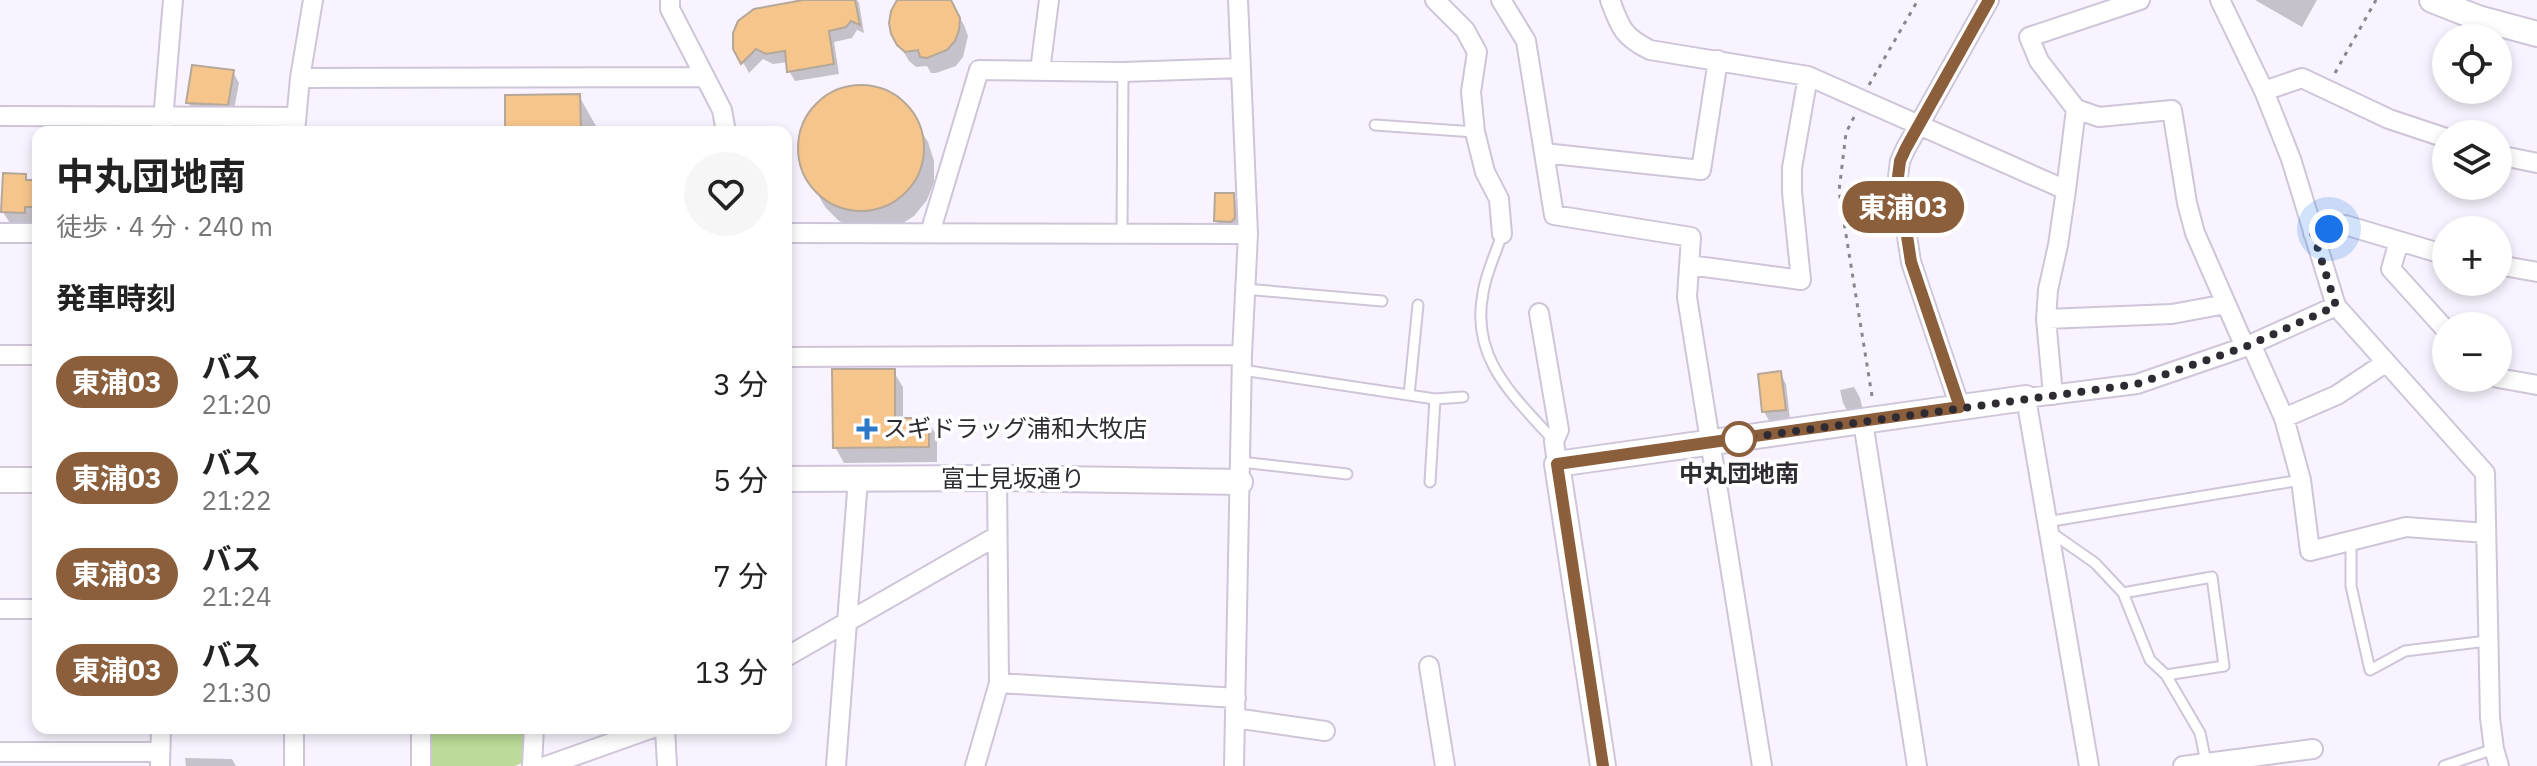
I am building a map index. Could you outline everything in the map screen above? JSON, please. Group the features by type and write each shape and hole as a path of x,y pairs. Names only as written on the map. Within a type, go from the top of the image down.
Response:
{"street":[{"path":"162,124 173,0"},
{"path":"0,116 162,124 295,125 313,0"},
{"path":"670,0 670,9 722,110 725,126"},
{"path":"1040,71 1049,0"},
{"path":"1234,766 1242,362 1248,234 1238,0"},
{"path":"1435,0 1465,30 1477,52 1471,92 1475,132 1485,172 1499,199 1502,234"},
{"path":"1501,0 1526,41 1554,215 1691,237 1687,297 1762,766"},
{"path":"1610,0 1620,28 1633,41 1650,50 1808,76 2066,190"},
{"path":"1960,407 1911,262 1898,177 1900,161 1989,0"},
{"path":"2140,0 2029,37 2039,61 2076,109 2099,117 2172,110 2195,233 2226,304 2284,418 2301,480 2310,551 2406,527 2486,533"},
{"path":"2220,0 2264,91 2291,159 2336,306 2485,473 2487,641 2490,718 2496,758"},
{"path":"2432,0 2478,18 2537,34"},
{"path":"1544,153 1701,170 1718,60"},
{"path":"930,233 979,70 1123,72 1241,68"},
{"path":"1689,265 1801,280 1792,168 1808,76"},
{"path":"300,78 705,77"},
{"path":"2264,91 2302,78 2389,119 2432,133"},
{"path":"2053,395 2046,319 2048,290 2058,245 2076,109"},
{"path":"2512,158 2537,163"},
{"path":"2313,233 2345,225 2432,251"},
{"path":"0,233 32,233"},
{"path":"792,233 1248,234"},
{"path":"2399,241 2391,269 2432,314"},
{"path":"2512,268 2537,272"},
{"path":"2046,319 2172,314 2226,304"},
{"path":"1555,453 1710,443 2137,384 2248,345 2336,306"},
{"path":"1539,313 1559,430 1555,453 1603,766"},
{"path":"0,355 32,355"},
{"path":"792,357 1242,362"},
{"path":"2284,418 2337,395 2385,363"},
{"path":"2512,381 2537,385"},
{"path":"2026,398 2089,766"},
{"path":"1870,421 1917,766"},
{"name":"富士見坂通り","path":"792,479 1240,472"},
{"path":"975,766 999,683 997,478"},
{"path":"836,766 858,479"},
{"path":"0,480 32,480"},
{"path":"792,654 997,536"},
{"path":"0,609 32,609"},
{"path":"1429,666 1445,766"},
{"path":"999,683 1236,698"},
{"path":"1235,718 1325,731"},
{"path":"0,752 160,759 161,734"},
{"path":"294,734 294,766"},
{"path":"421,734 421,766"},
{"path":"532,766 534,734"},
{"path":"546,766 636,734"},
{"path":"665,734 667,766"},
{"path":"2183,766 2313,749"}],"lane":[{"path":"1122,234 1123,72"},
{"path":"1375,125 1475,132"},
{"path":"1502,234 1483,293 1481,331 1484,345 1488,358 1510,393 1555,453"},
{"path":"1245,289 1382,301"},
{"path":"1409,395 1418,305"},
{"path":"1242,362 1409,395 1435,399 1463,397"},
{"path":"1430,482 1435,399"},
{"path":"1240,472 1347,474"},
{"path":"2047,526 2301,480"},
{"path":"2047,526 2095,563 2123,593 2150,660 2166,675 2200,733 2206,762"},
{"path":"2351,541 2351,586 2370,670 2405,651 2487,641"},
{"path":"2123,593 2212,577 2224,666 2166,675"},
{"path":"2444,766 2496,758"}],"path":[{"path":"1870,421 1839,191 1846,133 1861,99 1918,0"},
{"path":"2325,90 2376,0"}],"green space":[{"path":"429,734 526,734 524,762 515,766 430,766"}],"building":[{"path":"803,0 855,0 860,25 851,21 846,27 829,31 834,64 787,72 785,51 766,54 756,49 741,64 733,49 733,33 738,21 754,9"},
{"path":"897,0 951,0 960,18 955,41 947,50 927,58 920,57 918,50 905,52 897,45 889,23"},
{"path":"192,65 234,70 228,105 186,103"},
{"path":"861,85 885,90 905,104 919,124 924,148 919,172 905,192 885,206 861,211 837,206 817,192 803,172 798,148 803,124 817,104 837,90"},
{"path":"580,94 581,126 505,126 505,95"},
{"path":"3,173 26,174 26,180 32,180 32,207 25,207 25,213 1,212"},
{"path":"1215,193 1234,193 1235,218 1231,222 1214,221"},
{"path":"832,369 895,369 895,418 929,418 929,447 833,448"},
{"path":"1781,371 1786,410 1762,412 1758,374"}],"bus line":[{"name":"東浦03","path":"1603,766 1557,464 1960,407 1911,262 1898,177 1906,148 1989,0"}],"place":[{"name":"スギドラッグ浦和大牧店","path":"867,429"},
{"name":"中丸団地南","path":"1739,439"}],"route":[{"path":"1739,439 2137,384 2245,347 2336,306 2313,233 2329,229"}]}
